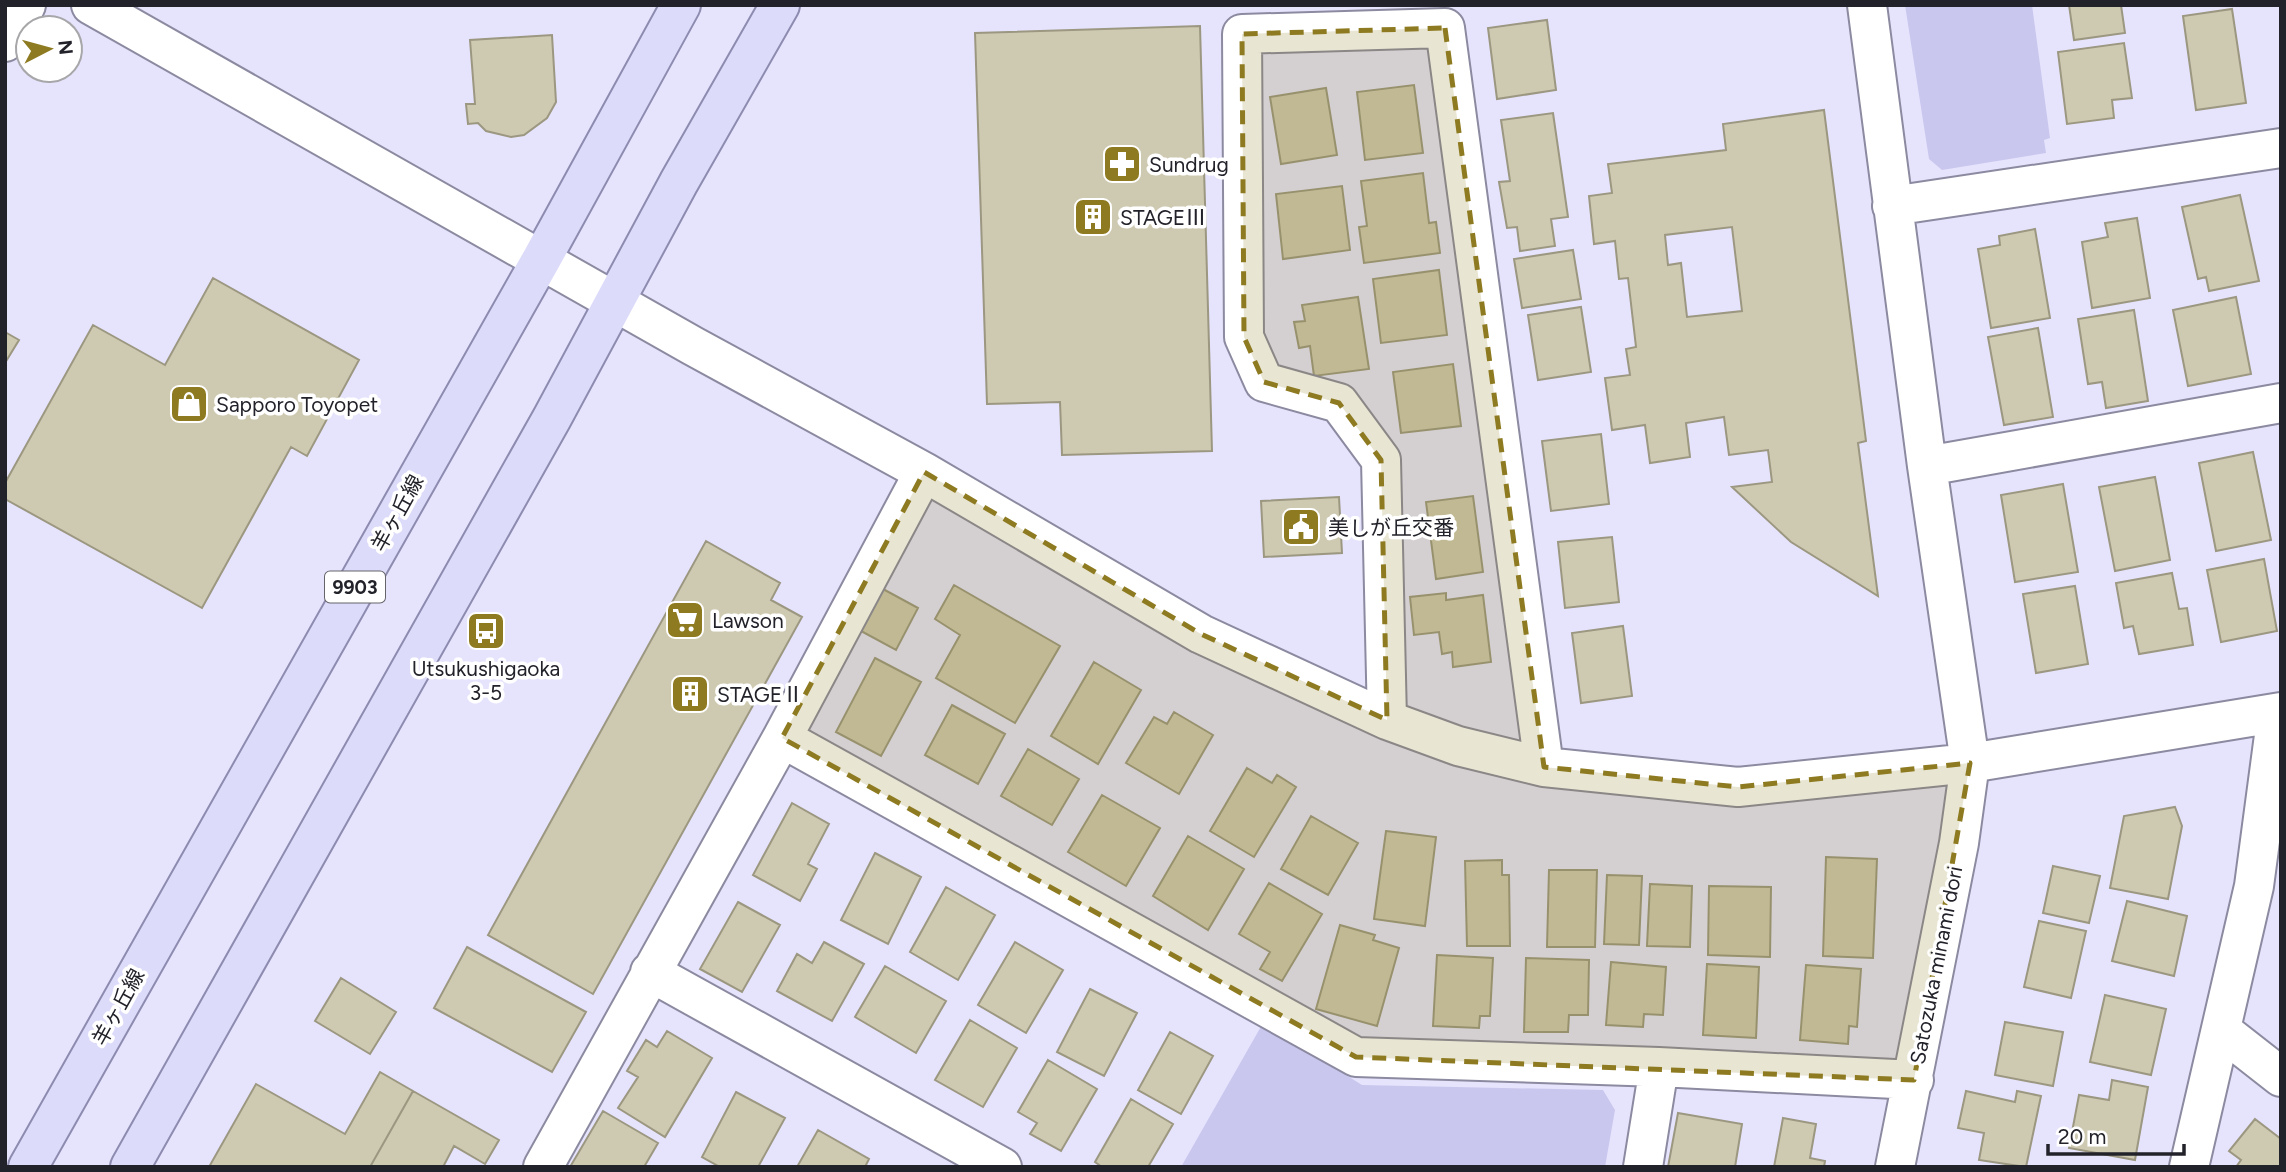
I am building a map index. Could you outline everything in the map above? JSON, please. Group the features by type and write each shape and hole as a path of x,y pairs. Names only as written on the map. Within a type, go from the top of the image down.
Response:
{"main road":[{"name":"羊ヶ丘線","path":"28,1167 541,260 681,5"},
{"path":"130,1167 780,5"}],"street":[{"path":"5,42 26,5"},
{"path":"91,5 541,260 924,472 1200,634 1387,720 1458,746 1544,767 1738,786 1970,763 2279,712 2254,886 2189,1167"},
{"name":"Satozuka minami dori","path":"1867,5 1927,466 1970,763 1959,843 1895,1167"},
{"path":"1387,720 1381,460 1339,403 1264,382 1244,337 1242,34 1445,28 1544,767"},
{"path":"1892,206 2281,148"},
{"path":"1927,466 2281,403"},
{"path":"543,1167 649,972 782,738 924,472"},
{"path":"782,738 1356,1057 1659,1067 1914,1080"},
{"path":"649,972 1002,1167"},
{"path":"2221,1030 2281,1077"},
{"path":"1643,1167 1659,1067"}],"highlighted area":[{"path":"1445,28 1544,767 1738,787 1970,763 1914,1080 1356,1057 782,738 924,472 1201,634 1387,720 1381,460 1339,403 1264,382 1244,337 1242,34"}],"shaded area":[{"path":"1905,5 2032,5 2050,138 2044,140 2046,153 1942,170 1929,159"},
{"path":"1263,1023 1362,1085 1603,1090 1615,1110 1605,1167 1181,1167"}],"building":[{"path":"2069,5 2121,5 2125,33 2074,40"},
{"path":"2232,9 2246,103 2196,110 2183,16"},
{"path":"1547,20 1556,90 1497,99 1488,28"},
{"name":"STAGEⅢ","path":"1200,26 1212,451 1062,455 1060,402 987,404 975,33"},
{"path":"552,35 556,102 547,118 524,135 511,137 486,131 478,123 468,124 466,104 475,104 470,40"},
{"path":"2124,43 2132,98 2112,100 2114,118 2067,124 2058,52"},
{"path":"1414,85 1423,153 1365,160 1357,92"},
{"path":"1326,88 1337,155 1281,164 1270,97"},
{"path":"1824,110 1866,441 1858,443 1878,596 1791,542 1732,487 1772,482 1768,450 1729,455 1724,417 1686,423 1690,457 1650,463 1645,425 1612,430 1605,378 1630,375 1626,349 1636,347 1628,278 1619,279 1615,241 1594,244 1589,196 1612,193 1608,164 1726,150 1723,124","holes":["1732,227 1742,311 1687,317 1681,263 1668,265 1665,235"]},
{"path":"1553,113 1568,217 1551,219 1555,246 1520,251 1517,227 1507,228 1499,182 1510,181 1501,120"},
{"path":"1423,173 1429,223 1436,222 1440,253 1364,263 1359,227 1367,226 1361,181"},
{"path":"1342,186 1350,250 1283,259 1276,194"},
{"path":"2240,195 2259,281 2209,291 2206,277 2198,279 2182,207"},
{"path":"2137,218 2150,298 2092,308 2082,242 2108,237 2105,223"},
{"path":"2035,229 2050,318 1991,328 1978,249 2000,245 1999,236"},
{"path":"1573,250 1581,299 1522,308 1514,259"},
{"path":"1439,270 1447,335 1381,343 1373,279"},
{"path":"213,278 359,360 307,456 291,447 202,608 5,499 5,483 93,325 165,365"},
{"path":"1358,297 1369,369 1314,376 1310,346 1299,348 1294,322 1305,321 1302,305"},
{"path":"2236,297 2251,374 2188,386 2173,310"},
{"path":"1581,307 1591,372 1538,380 1528,315"},
{"path":"2134,310 2148,401 2106,408 2102,382 2088,384 2078,319"},
{"path":"2038,328 2053,417 2004,425 1988,337"},
{"path":"5,332 19,340 5,363"},
{"path":"1453,364 1461,426 1401,433 1393,372"},
{"path":"1601,434 1609,504 1551,511 1542,441"},
{"path":"2253,452 2271,540 2216,551 2199,463"},
{"path":"2155,477 2170,560 2115,571 2099,487"},
{"path":"2063,484 2078,572 2015,582 2001,495"},
{"path":"1473,496 1483,572 1436,579 1426,502"},
{"name":"美しが丘交番","path":"1339,497 1342,553 1264,557 1261,501"},
{"path":"1612,537 1619,602 1565,608 1558,542"},
{"name":"STAGEⅡ","path":"706,541 780,583 771,600 802,617 593,994 488,935"},
{"path":"2264,559 2277,631 2221,642 2207,570"},
{"path":"2172,573 2179,609 2187,608 2193,645 2139,654 2133,626 2124,628 2116,583"},
{"path":"954,585 1060,646 1015,723 936,678 960,635 935,619"},
{"path":"2075,586 2088,664 2036,673 2023,594"},
{"path":"883,589 918,608 896,650 861,631"},
{"path":"1446,593 1446,600 1483,595 1491,662 1453,667 1452,652 1442,654 1439,632 1414,635 1410,597"},
{"path":"1623,626 1632,696 1581,703 1572,633"},
{"path":"875,658 921,682 881,756 836,732"},
{"path":"1094,662 1141,690 1098,764 1051,736"},
{"path":"952,705 1005,734 978,784 925,755"},
{"path":"1174,712 1213,735 1179,794 1126,763 1154,717 1167,724"},
{"path":"1028,749 1079,779 1052,825 1001,796"},
{"path":"1247,768 1272,783 1277,775 1296,787 1254,857 1210,831"},
{"path":"1102,795 1160,828 1126,886 1068,852"},
{"path":"792,803 829,824 808,864 817,869 800,901 753,875"},
{"path":"2175,807 2182,826 2168,899 2110,888 2124,816"},
{"path":"1311,816 1358,843 1328,895 1281,869"},
{"path":"1386,831 1436,837 1425,926 1374,919"},
{"path":"1188,836 1244,869 1208,930 1153,896"},
{"path":"875,853 921,877 888,944 841,920"},
{"path":"1826,857 1877,859 1873,958 1823,956"},
{"path":"1502,860 1502,875 1509,875 1510,946 1467,946 1465,861"},
{"path":"2053,866 2100,876 2089,923 2043,913"},
{"path":"1549,870 1597,870 1595,947 1547,947"},
{"path":"1607,875 1642,876 1639,945 1604,944"},
{"path":"1269,883 1322,914 1282,981 1260,969 1270,952 1239,934"},
{"path":"1650,884 1692,886 1690,947 1647,946"},
{"path":"1709,886 1771,887 1770,957 1708,955"},
{"path":"946,887 995,915 958,980 910,952"},
{"path":"2127,901 2187,916 2174,976 2112,961"},
{"path":"738,902 780,925 742,992 700,969"},
{"path":"2039,921 2086,931 2071,998 2024,987"},
{"path":"1340,925 1375,935 1373,940 1399,948 1377,1026 1316,1009"},
{"path":"824,942 864,964 832,1021 777,991 797,954 812,963"},
{"path":"1015,942 1063,970 1026,1033 978,1005"},
{"path":"467,947 586,1012 552,1072 434,1008"},
{"path":"1437,955 1493,958 1490,1016 1480,1016 1479,1028 1433,1026"},
{"path":"1526,958 1589,960 1588,1015 1569,1015 1568,1032 1524,1032"},
{"path":"1611,962 1666,967 1663,1015 1644,1014 1643,1027 1606,1025"},
{"path":"1707,964 1759,967 1756,1038 1703,1035"},
{"path":"1806,965 1861,969 1857,1027 1849,1026 1848,1044 1800,1040"},
{"path":"885,966 946,1001 916,1053 855,1017"},
{"path":"341,978 396,1012 370,1054 315,1021"},
{"path":"1090,989 1137,1013 1104,1076 1057,1052"},
{"path":"2105,995 2166,1009 2151,1075 2090,1062"},
{"path":"970,1020 1017,1048 983,1107 935,1080"},
{"path":"2005,1022 2063,1032 2053,1086 1995,1075"},
{"path":"667,1031 712,1058 665,1137 618,1108 638,1077 627,1071 646,1040 657,1047"},
{"path":"1170,1032 1213,1056 1181,1114 1138,1090"},
{"path":"1048,1060 1097,1089 1061,1151 1030,1134 1037,1123 1018,1112"},
{"path":"380,1072 413,1091 370,1167 209,1167 256,1084 345,1134"},
{"path":"2112,1080 2148,1087 2135,1160 2069,1148 2079,1095 2109,1100"},
{"path":"413,1091 499,1140 485,1164 454,1146 443,1167 370,1167"},
{"path":"1966,1091 2015,1102 2017,1091 2041,1096 2026,1167 1979,1160 1984,1133 1958,1128"},
{"path":"736,1092 785,1118 758,1167 720,1167 702,1157"},
{"path":"1131,1099 1173,1124 1148,1167 1102,1167 1095,1162"},
{"path":"603,1111 658,1143 644,1167 570,1167"},
{"path":"1678,1113 1742,1124 1735,1167 1668,1167"},
{"path":"1783,1118 1816,1124 1810,1158 1825,1161 1824,1167 1774,1167"},
{"path":"2255,1119 2281,1139 2281,1167 2236,1167 2241,1160 2229,1151"},
{"path":"818,1130 869,1159 865,1167 797,1167"}],"place":[{"name":"Sundrug","path":"1122,164"},
{"name":"STAGEⅢ","path":"1093,217"},
{"name":"Sapporo Toyopet","path":"189,404"},
{"name":"美しが丘交番","path":"1301,527"},
{"name":"Lawson","path":"685,620"},
{"name":"Utsukushigaoka 3-5","path":"486,631"},
{"name":"STAGEⅡ","path":"690,694"}]}
